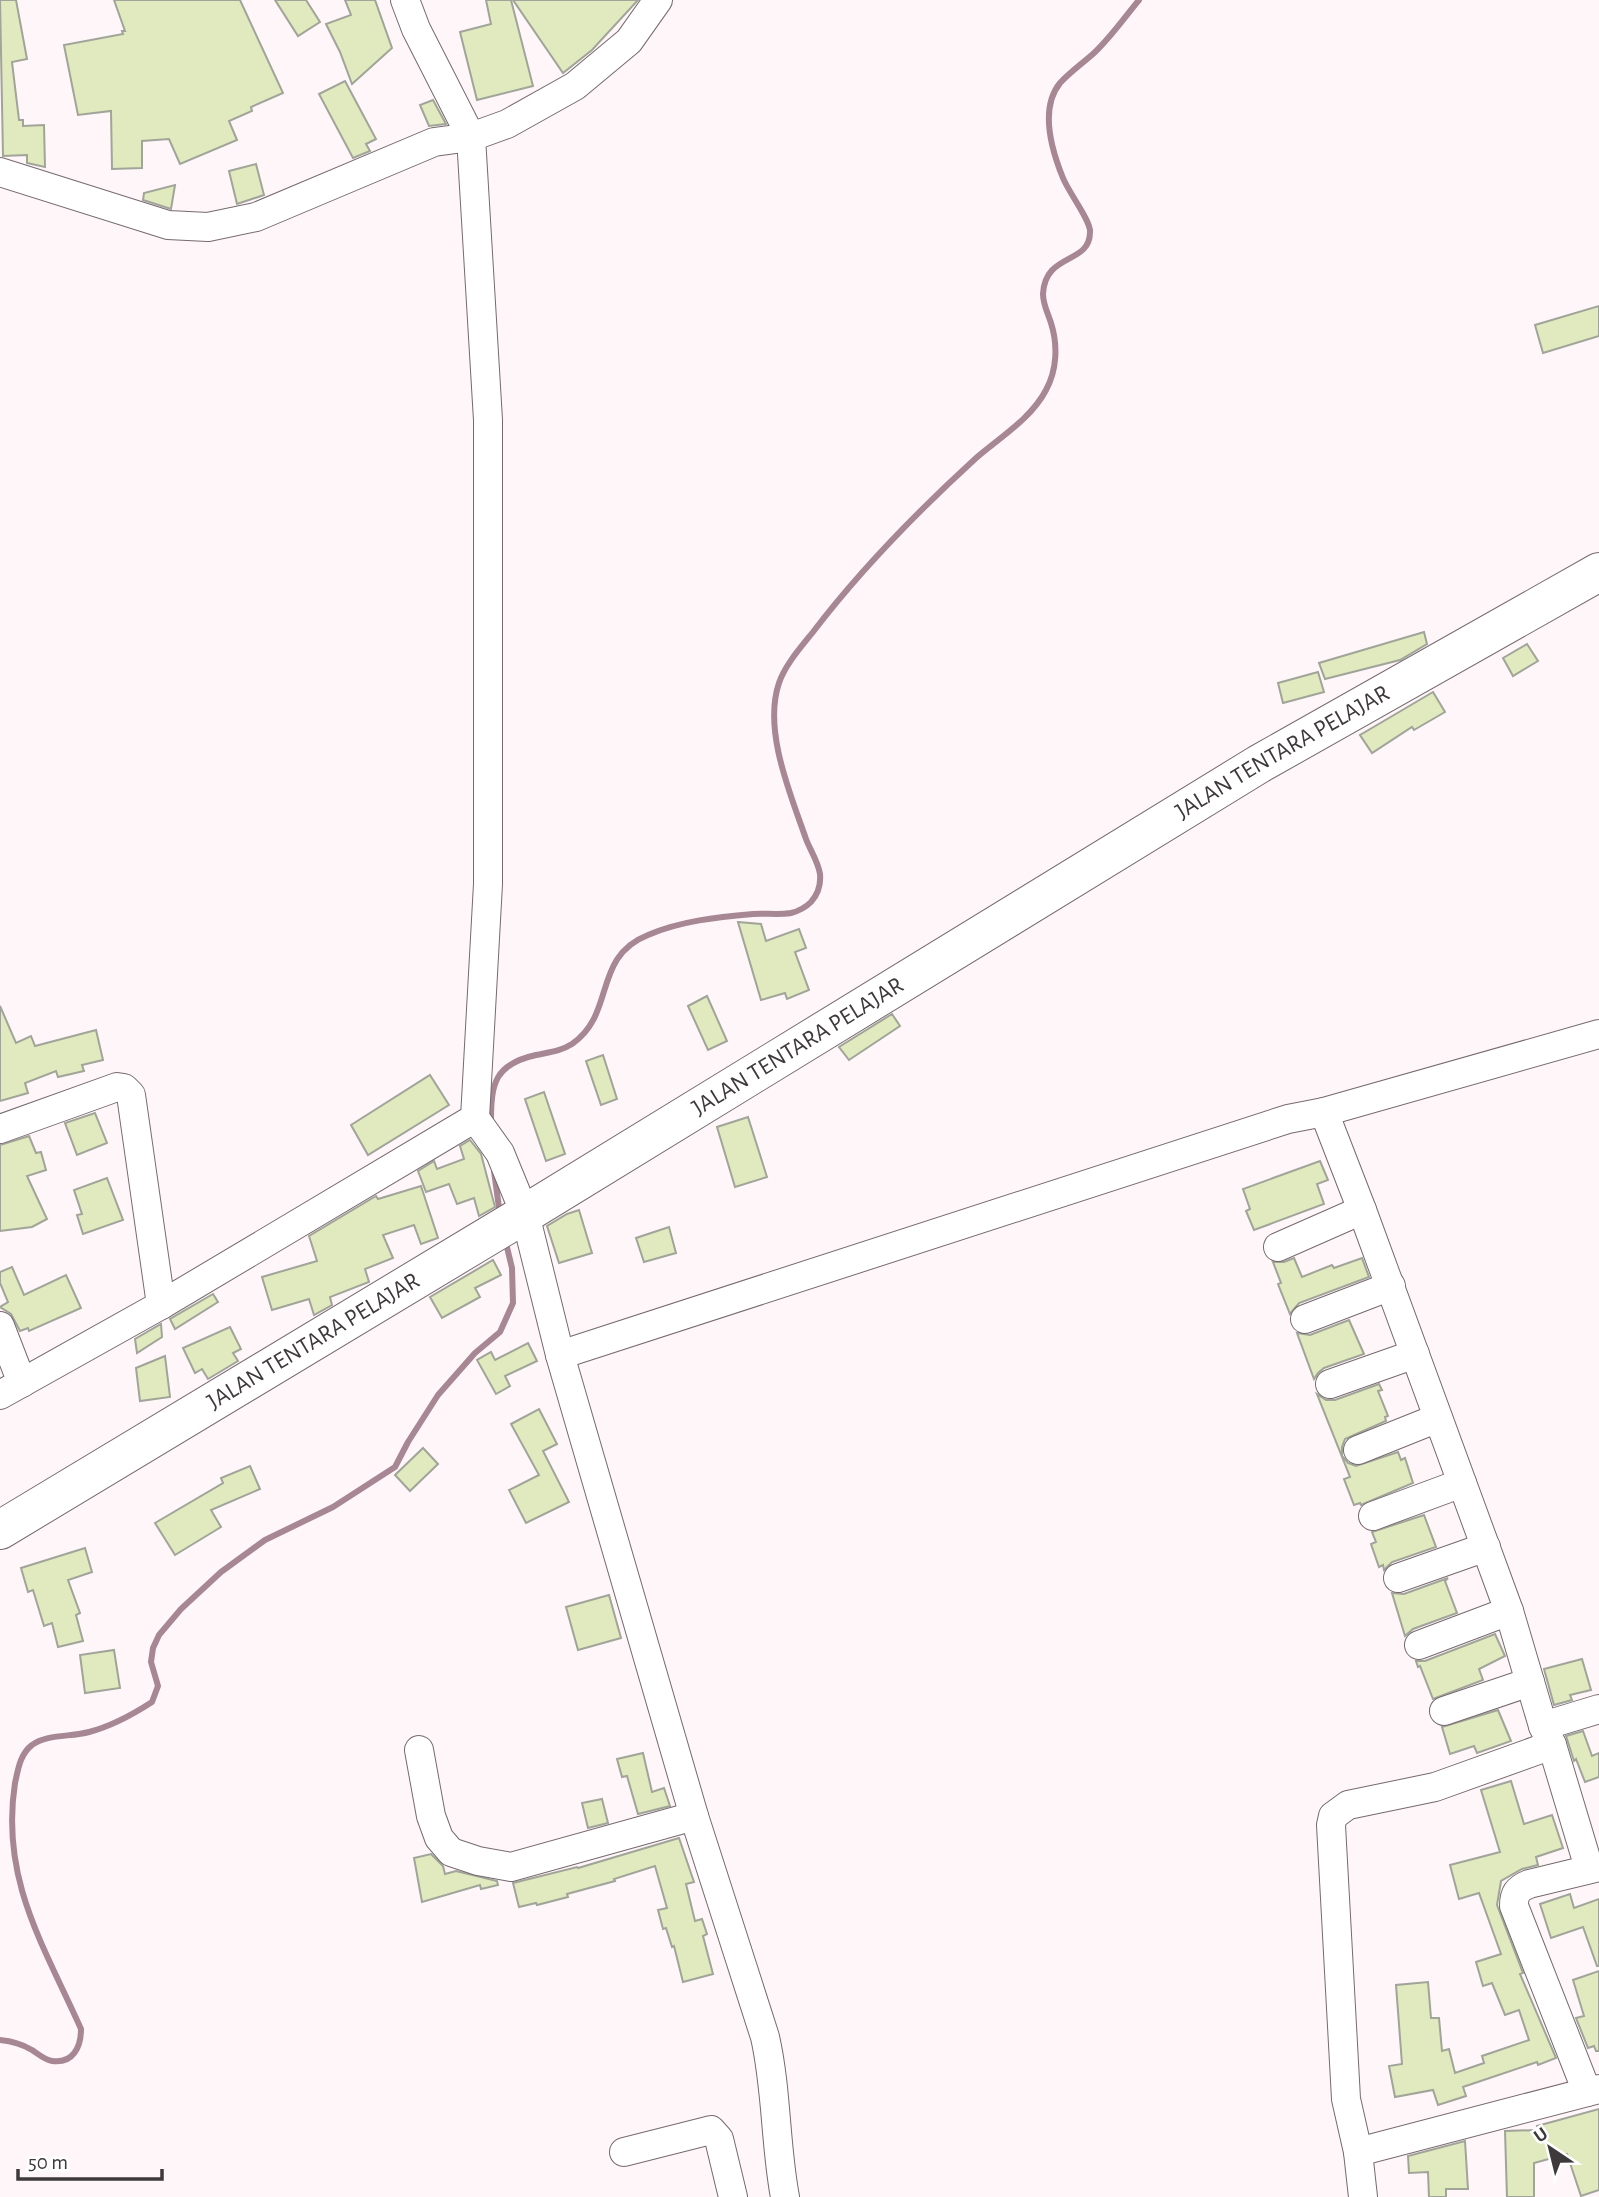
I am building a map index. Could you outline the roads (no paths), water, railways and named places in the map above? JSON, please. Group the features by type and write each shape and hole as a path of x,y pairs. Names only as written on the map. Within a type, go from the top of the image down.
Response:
{"highway":[{"name":"JALAN TENTARA PELAJAR","path":"0,1530 474,1245 1259,764 1599,572"}],"street":[{"path":"405,0 416,29 471,137 488,447 488,884 479,1122 500,1153 694,1816 765,2037 772,2065 779,2167 785,2197"},
{"path":"0,172 168,225 208,227 256,217 434,142 471,137 507,124 575,86 629,41 658,0"},
{"path":"560,1354 1288,1119 1324,1112 1599,1034"},
{"path":"0,1129 117,1087 128,1091 131,1095 161,1305"},
{"path":"1324,1112 1391,1286 1509,1611 1530,1682 1594,1868 1529,1884 1514,1895 1514,1906 1593,2090 1358,2152"},
{"path":"0,1326 11,1389 479,1122"},
{"path":"1278,1247 1362,1210"},
{"path":"1305,1319 1391,1286"},
{"path":"1330,1384 1415,1354"},
{"path":"1358,1450 1438,1418"},
{"path":"1373,1516 1462,1483"},
{"path":"1398,1578 1486,1548"},
{"path":"1419,1645 1509,1611"},
{"path":"1444,1710 1530,1682"},
{"path":"1363,2197 1358,2152 1346,2099 1331,1825 1333,1816 1348,1805 1436,1787 1548,1736 1599,1709"},
{"path":"419,1749 431,1816 439,1838 444,1846 458,1856 478,1861 511,1867 694,1816"},
{"path":"624,2152 710,2130 719,2139 733,2197"}],"waterway":[{"path":"491,1121 492,1096 498,1077 512,1064 568,1046 586,1032 595,1017 611,971 630,945 660,930 686,923 740,915 791,913 806,906 816,896 820,882 819,869 793,802 776,741 775,701 779,683 799,650 870,564 953,479 1014,428 1032,410 1046,390 1054,366 1055,349 1053,331 1043,298 1046,281 1051,271 1083,250 1090,232 1087,221 1063,178 1055,155 1050,130 1050,105 1060,83 1100,47 1139,0"},
{"path":"494,1171 500,1215"},
{"path":"0,2040 20,2044 47,2059 59,2061 74,2053 81,2036 81,2029 40,1940 20,1881 12,1818 15,1783 25,1753 38,1741 97,1730 122,1720 152,1702 158,1686 151,1662 153,1648 159,1635 181,1609 221,1572 265,1540 333,1507 395,1467 438,1395 475,1353 500,1332 513,1303 512,1268 505,1239"}]}
